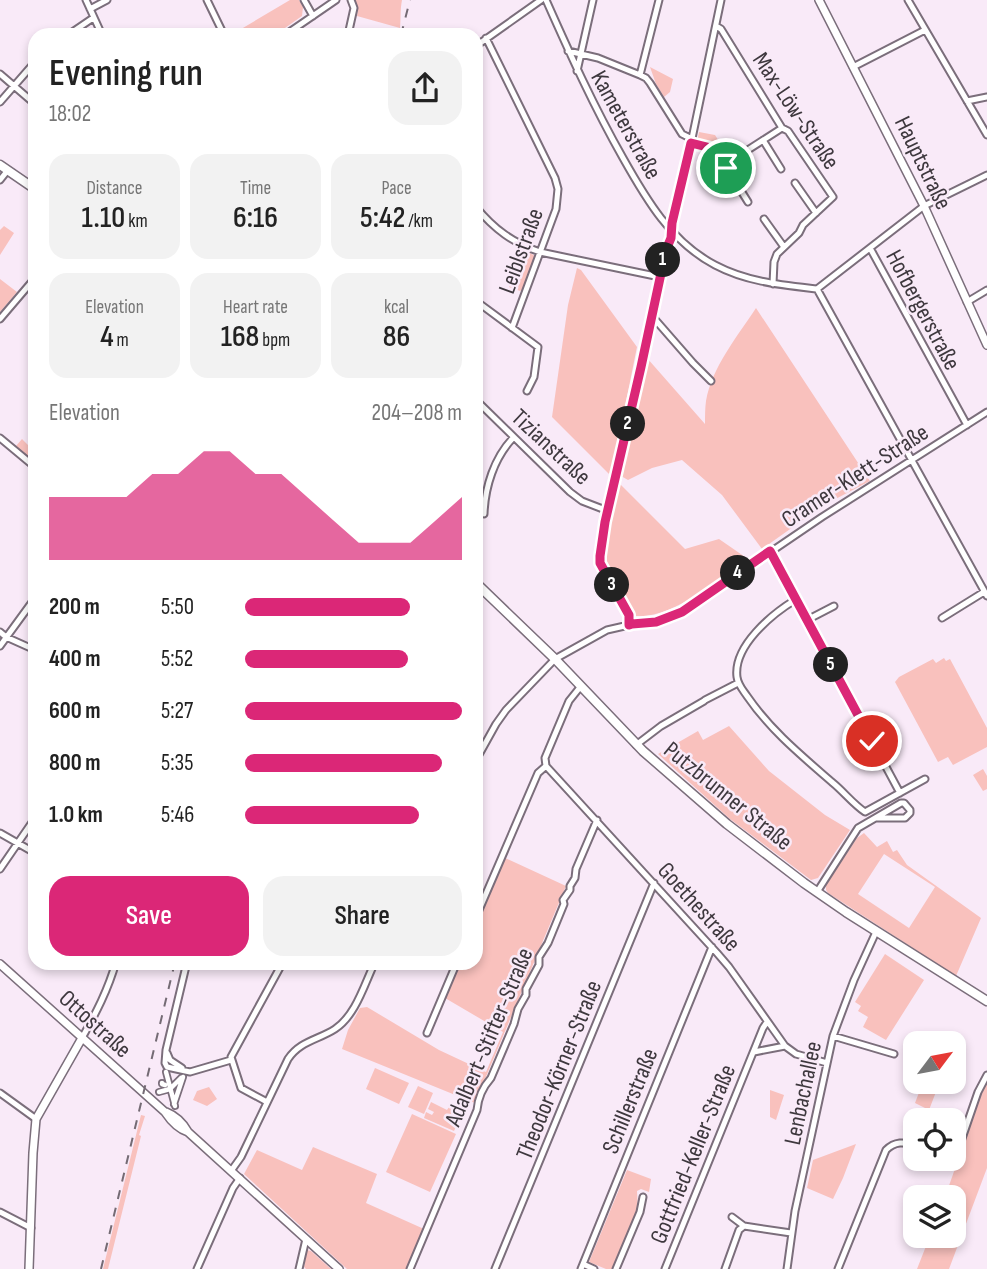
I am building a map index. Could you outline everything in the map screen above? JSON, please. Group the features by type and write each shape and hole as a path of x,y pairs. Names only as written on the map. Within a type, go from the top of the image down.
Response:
{"main road":[{"path":"4,168 28,184"},
{"name":"Putzbrunner Straße","path":"483,590 555,659 636,745 727,824 817,892 987,1001"}],"street":[{"path":"86,0 98,28"},
{"path":"90,9 107,0"},
{"path":"207,0 221,28"},
{"path":"304,0 313,16"},
{"path":"295,28 336,0"},
{"path":"350,28 354,8 351,0"},
{"path":"483,40 544,0"},
{"name":"Kameterstraße","path":"544,0 596,109 660,220 688,247 713,264 740,276 773,284 817,289"},
{"path":"577,71 593,0"},
{"path":"640,75 660,0"},
{"path":"629,625 629,615 600,563 602,539 721,0"},
{"name":"Hauptstraße","path":"819,0 924,206 987,345"},
{"path":"908,0 987,135"},
{"path":"78,28 93,18"},
{"name":"Max-Löw-Straße","path":"716,26 721,29 782,128 788,131 833,197 777,254 773,284"},
{"path":"853,67 925,30"},
{"name":"Leiblstraße","path":"486,38 555,178 558,199 512,328 538,347 534,377 527,391"},
{"path":"568,51 580,52 646,78 682,134 692,141 715,149 748,202"},
{"path":"0,102 28,70"},
{"path":"0,74 28,98"},
{"path":"967,101 987,96"},
{"path":"726,164 782,128"},
{"path":"763,140 782,169"},
{"path":"0,180 4,168"},
{"path":"942,618 986,594 817,289 924,206 987,175"},
{"name":"Max-Löw-Straße","path":"795,183 816,214"},
{"path":"483,215 506,236 540,252 660,277"},
{"path":"764,219 784,247"},
{"name":"Hofbergerstraße","path":"870,248 967,425"},
{"path":"0,319 28,286"},
{"path":"967,302 987,290"},
{"path":"483,306 512,328"},
{"path":"652,316 711,381"},
{"name":"Tizianstraße","path":"483,407 570,492 582,501 608,511"},
{"name":"Cramer-Klett-Straße","path":"483,747 506,710 555,659 607,630 656,622 682,612 770,551 987,412"},
{"path":"484,514 484,500 493,469 513,438"},
{"path":"0,449 3,440 28,461"},
{"path":"770,551 900,793"},
{"path":"795,600 758,629 740,658 738,683 766,721 862,811 867,812 925,779"},
{"path":"807,620 834,606"},
{"path":"0,646 28,607"},
{"path":"0,632 28,647"},
{"path":"636,745 661,726 738,683"},
{"path":"483,901 538,773 546,766 545,758 569,701 581,687"},
{"name":"Goethestraße","path":"546,766 712,947 785,1046 796,1054 827,1063"},
{"path":"817,892 858,828 901,803 905,803 910,810 905,818 876,818"},
{"name":"Adalbert-Stifter-Straße","path":"410,1269 485,1085 491,1078 526,995 526,989 539,965 539,957 548,943 597,820"},
{"path":"0,869 28,828"},
{"path":"0,833 28,849"},
{"name":"Theodor-Körner-Straße","path":"495,1269 654,883"},
{"name":"Lenbachallee","path":"787,1269 791,1233 833,1036 876,932"},
{"name":"Schillerstraße","path":"582,1266 712,947"},
{"name":"Ottostraße","path":"0,964 340,1269"},
{"path":"29,1269 36,1119 101,1003 114,970"},
{"path":"185,970 165,1063 167,1066 190,1072 231,1060"},
{"path":"267,1102 241,1088 231,1060 232,1053 279,970"},
{"path":"231,1171 241,1157 288,1059 294,1051 333,1031 346,1020 371,970"},
{"path":"427,1033 454,970"},
{"name":"Gottfried-Keller-Straße","path":"665,1269 767,1022"},
{"path":"833,1036 894,1054"},
{"name":"Gottfried-Keller-Straße","path":"754,1052 785,1046"},
{"path":"966,1127 987,1075"},
{"path":"183,1077 173,1103 165,1089 183,1077"},
{"path":"165,1089 178,1093"},
{"path":"0,1093 36,1119"},
{"path":"838,1269 886,1150 903,1142"},
{"path":"197,1269 240,1178"},
{"path":"616,1269 640,1212 643,1197"},
{"path":"0,1212 31,1228"},
{"path":"732,1217 744,1226 791,1233"},
{"path":"725,1269 739,1230 744,1226"},
{"path":"299,1269 306,1239"},
{"path":"582,1266 594,1269"}],"shaded area":[{"path":"290,0 299,0 303,7 302,16 285,28 243,28"},
{"path":"355,0 402,0 400,28 357,16"},
{"path":"650,67 673,79 670,92 664,97 656,84"},
{"path":"699,132 715,135 722,146 697,142"},
{"path":"4,226 14,233 0,255 0,230"},
{"path":"525,250 535,256 524,289 520,291 509,287"},
{"path":"577,268 637,347 611,476 552,417 568,305"},
{"path":"0,279 17,292 0,312"},
{"path":"756,308 870,481 824,505 762,549 722,495 682,460 652,468 628,480 621,476 647,358 705,424 706,401 714,376"},
{"path":"22,439 28,445 28,457 16,446"},
{"path":"620,484 685,549 719,539 748,559 680,605 650,615 636,616 605,562"},
{"path":"944,658 946,661 950,659 987,728 987,747 953,765 948,757 938,762 895,682 899,677 933,659 936,663"},
{"path":"729,726 769,771 825,815 850,830 818,878 811,880 730,819 658,754 698,731 703,740"},
{"path":"983,769 987,776 987,789 983,791 973,775"},
{"path":"864,833 877,847 887,841 893,852 897,850 907,865 981,918 956,976 828,893 826,885 857,838","holes":["884,854 935,887 909,928 858,894"]},
{"path":"503,857 566,886 475,1103 342,1049 348,1030 360,1008 367,1007 439,1050 486,1072 503,1032 445,998 456,970 483,970 483,905"},
{"path":"885,954 924,980 886,1040 863,1027 868,1017 858,1011 861,1006 855,1002"},
{"path":"375,1068 409,1083 399,1104 366,1089"},
{"path":"987,1082 987,1168 966,1224 966,1185 949,1185 954,1171 966,1171 966,1137"},
{"path":"418,1086 433,1093 424,1114 408,1107"},
{"path":"209,1087 217,1099 207,1106 193,1100 197,1091"},
{"path":"770,1090 784,1095 776,1120 770,1117"},
{"path":"918,1094 935,1094 930,1108 915,1103"},
{"path":"431,1102 447,1110 449,1107 453,1109 453,1113 461,1116 454,1131 424,1118 426,1112 432,1115 434,1112 428,1109"},
{"path":"412,1114 456,1134 430,1192 386,1172"},
{"path":"141,1115 145,1116 139,1135 141,1136 108,1269 103,1269"},
{"path":"856,1144 833,1199 807,1188 813,1160"},
{"path":"313,1147 377,1174 366,1203 424,1229 407,1269 347,1269 244,1174 257,1150 302,1170"},
{"path":"627,1170 651,1179 649,1192 641,1189 637,1191 638,1212 613,1269 606,1269 589,1262"},
{"path":"925,1248 957,1248 949,1269 917,1269"},
{"path":"307,1250 331,1269 306,1269 304,1267"}],"railway":[{"path":"403,28 410,0"},
{"path":"101,1269 173,970"}],"route":[{"path":"726,168 715,149 691,143 605,522 600,563 629,615 629,625 656,622 682,612 770,551 872,741"}]}
